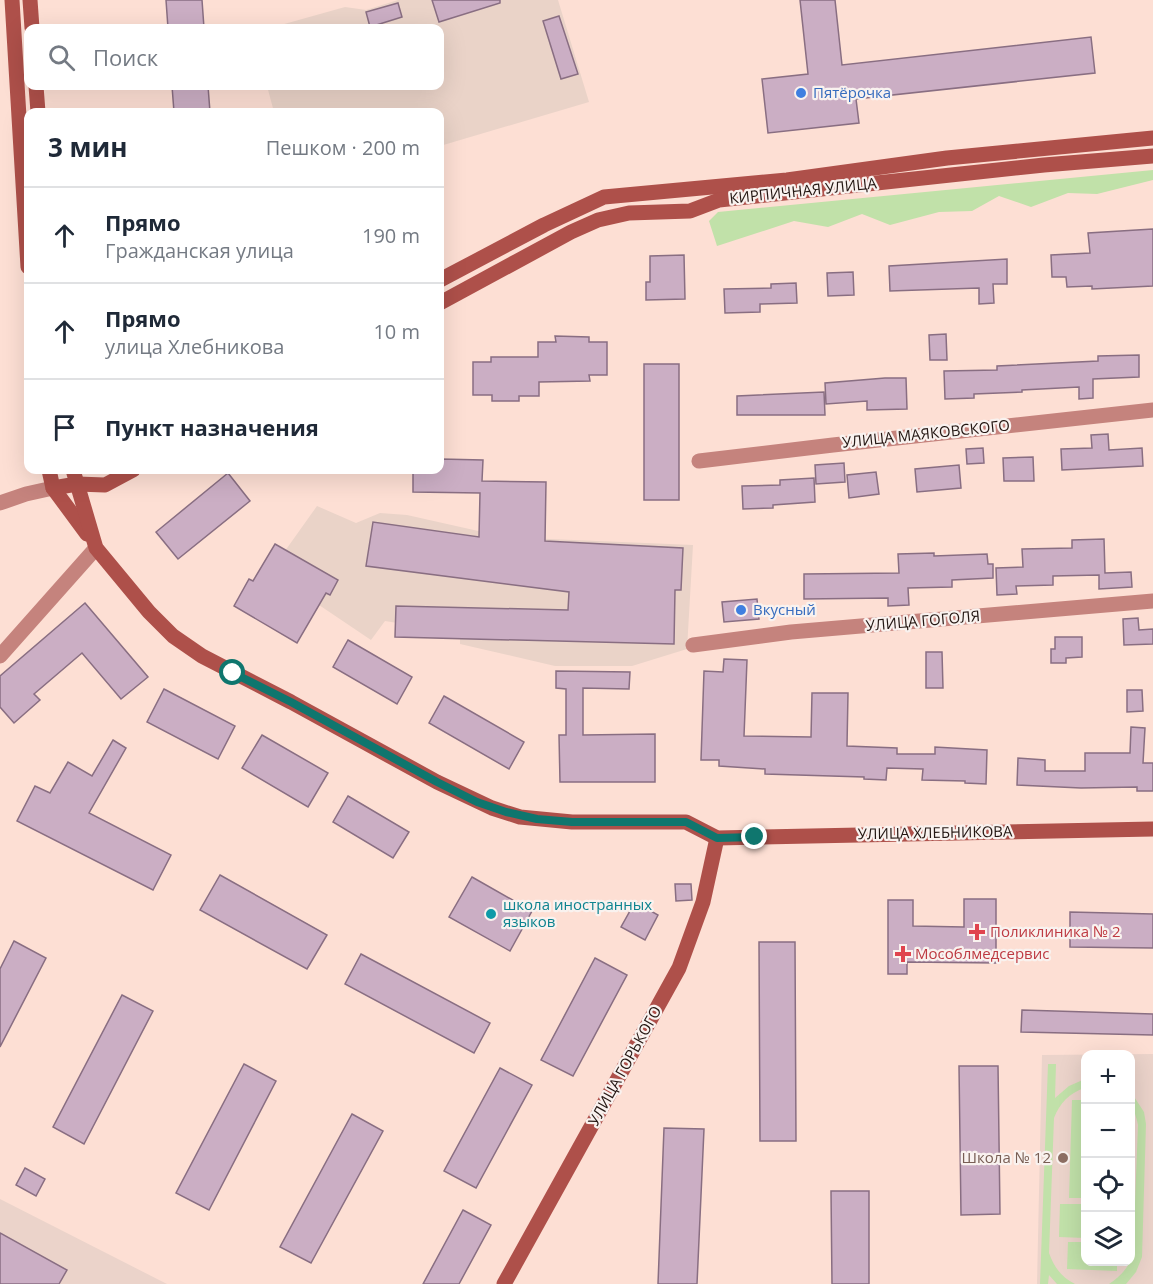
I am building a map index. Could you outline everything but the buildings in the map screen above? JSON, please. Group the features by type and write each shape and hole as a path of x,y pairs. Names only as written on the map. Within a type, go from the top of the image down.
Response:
{"street":[{"path":"12,0 24,200"},
{"path":"30,0 32,24"},
{"path":"36,90 38,108"},
{"name":"КИРПИЧНАЯ УЛИЦА","path":"444,278 604,196 787,180 947,158 1153,138"},
{"name":"КИРПИЧНАЯ УЛИЦА","path":"444,301 571,232 610,216 629,213 690,211 719,200 1044,165 1153,156"},
{"name":"УЛИЦА МАЯКОВСКОГО","path":"699,461 1153,410"},
{"path":"50,474 53,488 94,544 149,612 173,636 202,656 477,802 537,819 572,822 686,822 717,838"},
{"path":"0,503 53,488 75,477 105,485 126,474"},
{"path":"75,477 94,544"},
{"path":"0,656 94,544"},
{"name":"УЛИЦА ГОГОЛЯ","path":"693,645 791,632 1153,601"},
{"name":"УЛИЦА ХЛЕБНИКОВА","path":"717,838 1153,830"},
{"name":"УЛИЦА ГОРЬКОГО","path":"504,1284 679,968 703,902 717,838"}],"shaded area":[{"path":"398,0 558,0 589,102 444,145 444,108 273,108 268,90 444,90 444,24 284,24 345,7 366,10"},
{"path":"317,506 356,523 380,513 407,515 505,537 693,545 687,649 632,666 555,666 460,644 460,633 385,621 371,640 270,572"},
{"name":"Школа № 12","path":"1135,1054 1153,1054 1153,1284 1037,1284 1042,1055 1081,1055 1081,1266 1135,1266"},
{"path":"0,1199 167,1284 0,1284"}],"green space":[{"path":"1153,170 1153,180 1097,194 1068,193 1031,207 999,196 972,211 939,212 890,225 862,214 828,227 794,221 717,246 709,221 718,212"},
{"path":"1048,1064 1056,1064 1055,1098 1069,1086 1081,1081 1081,1090 1066,1099 1054,1118 1049,1253 1059,1271 1075,1284 1057,1284 1049,1275 1048,1284 1040,1284"},
{"path":"1135,1098 1144,1112 1146,1124 1142,1257 1136,1272 1126,1284 1109,1284 1128,1266 1135,1266 1138,1125 1135,1115"},
{"path":"1072,1100 1081,1100 1081,1198 1069,1198"},
{"path":"1060,1204 1081,1204 1081,1238 1059,1237"},
{"path":"1068,1242 1081,1242 1081,1266 1117,1266 1117,1271 1067,1269"}],"place":[{"name":"Пятёрочка","path":"801,93"},
{"name":"Вкусный","path":"741,610"},
{"name":"школа иностранных языков","path":"491,914"},
{"name":"Поликлиника № 2","path":"977,932"},
{"name":"Мособлмедсервис","path":"903,954"},
{"name":"Школа № 12","path":"1063,1158"}],"route":[{"path":"233,673 437,782 477,802 520,817 572,822 686,822 717,838 755,837"}]}
